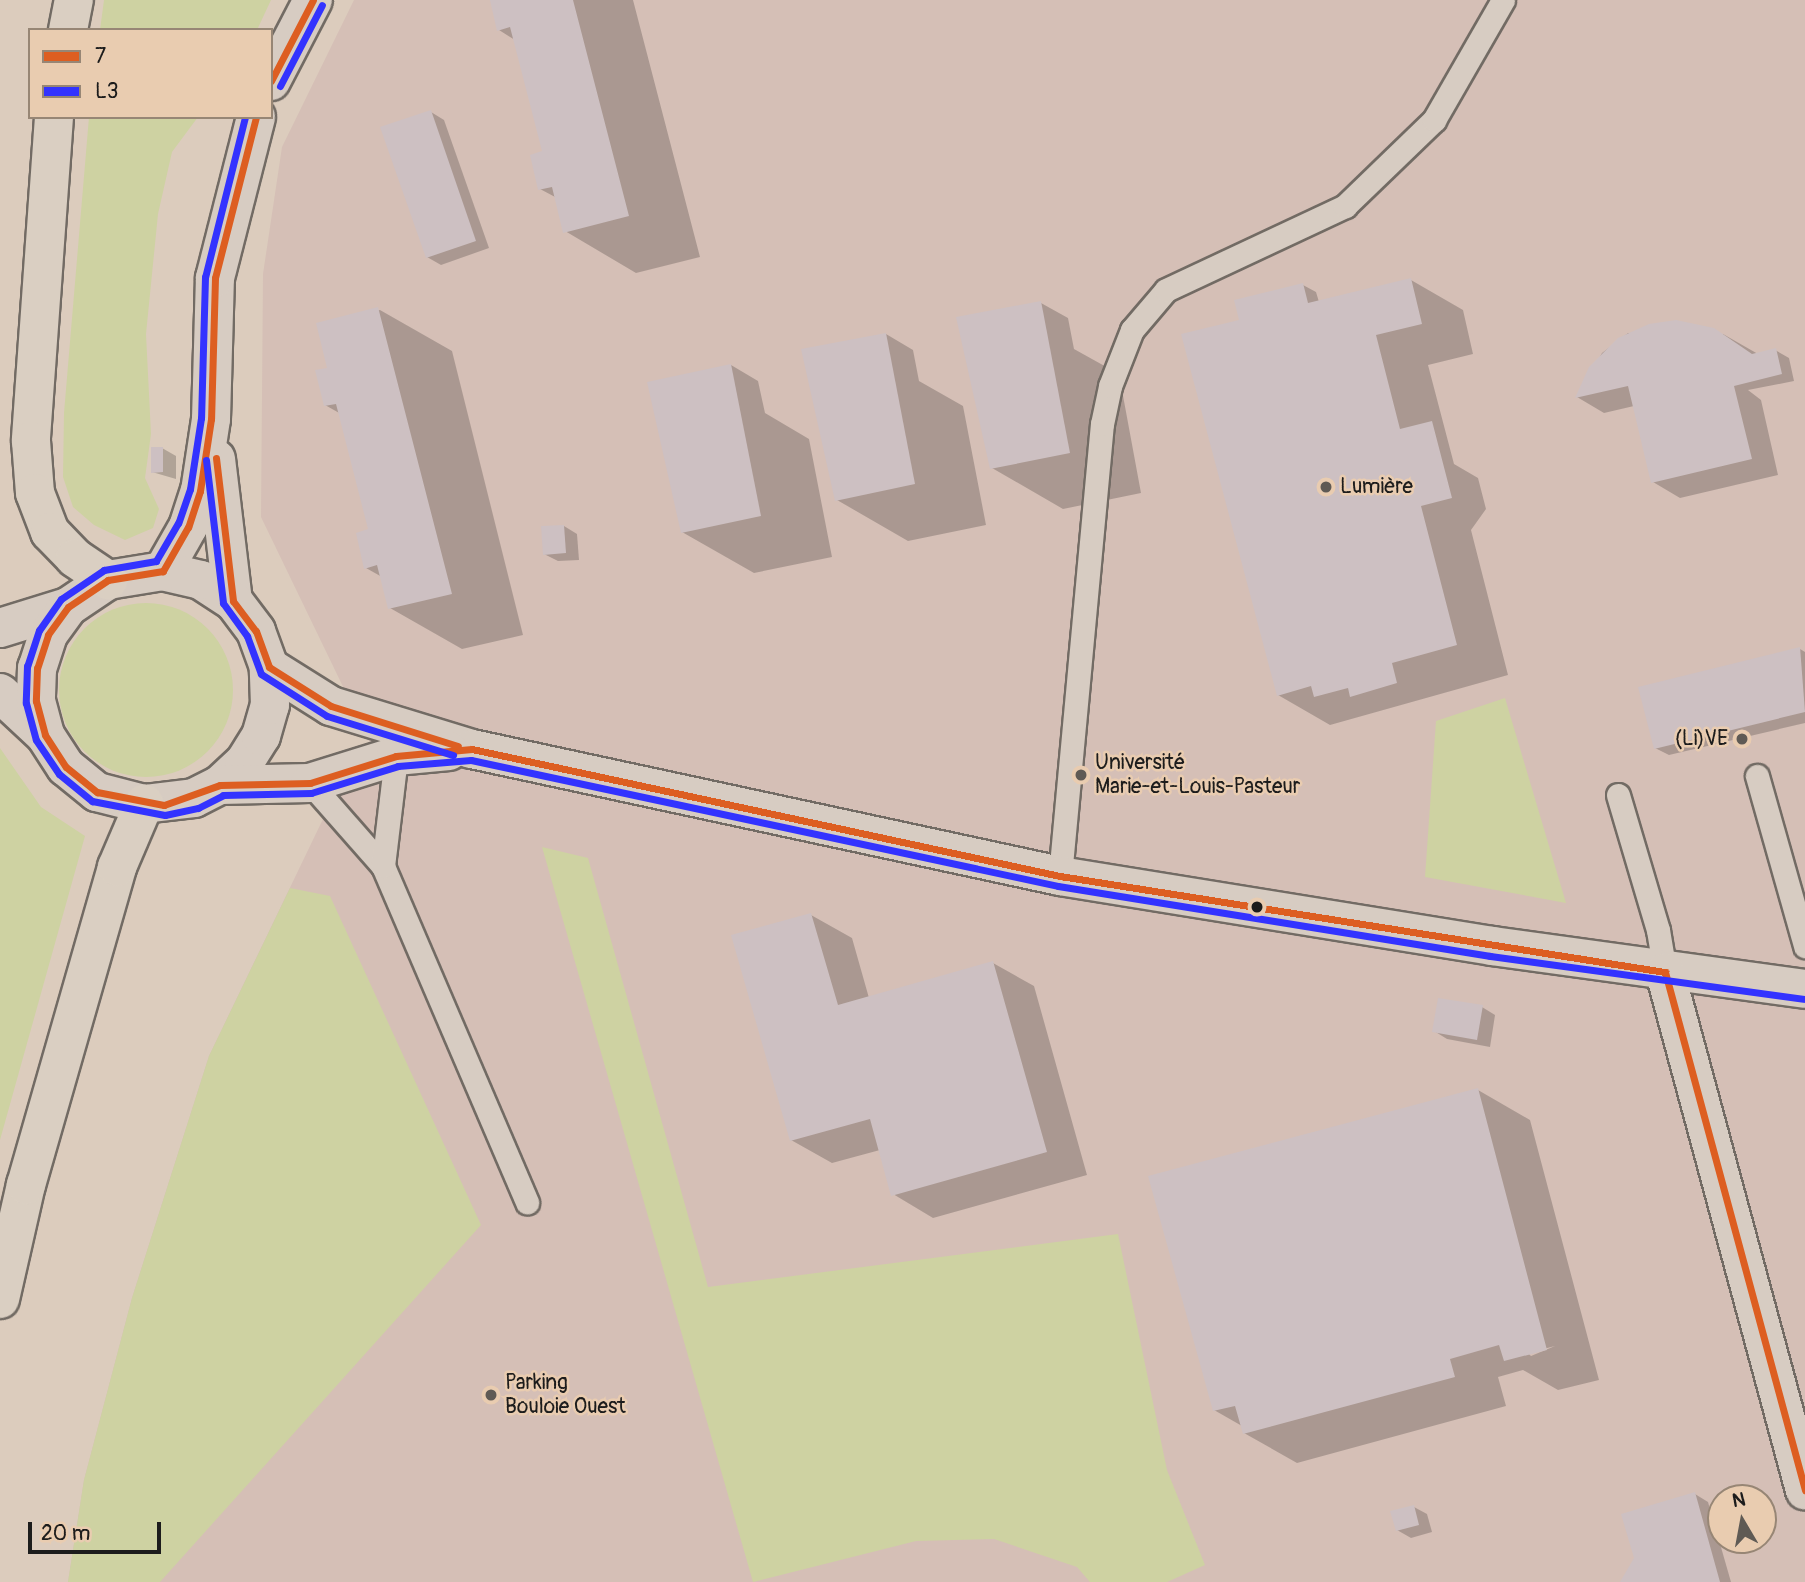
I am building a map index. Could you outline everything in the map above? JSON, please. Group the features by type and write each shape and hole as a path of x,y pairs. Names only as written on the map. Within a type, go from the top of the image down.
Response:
{"highway":[{"path":"68,28 74,0"},
{"path":"54,119 31,441 35,493 50,532 75,558 108,580"},
{"path":"0,1299 26,1185 114,880 144,804"}],"street":[{"path":"273,77 313,0"},
{"path":"163,571 188,527 200,491 211,419 215,278 255,119"},
{"path":"211,419 233,601"},
{"path":"0,628 68,607 108,580 163,571 201,580 233,601 256,631 269,667 270,705 261,736 244,763 220,785 194,799 144,804 97,792 66,767 45,735 0,693"},
{"path":"45,735 36,701 37,668 48,635 68,607"},
{"path":"269,667 331,706 398,743 472,750 1060,876 1665,972 1805,989"},
{"path":"220,785 310,783 398,743"},
{"path":"1665,972 1805,1490"}],"lane":[{"path":"1060,876 1102,425 1110,386 1132,330 1166,290 1345,206 1434,120 1503,0"},
{"path":"383,866 398,743"},
{"path":"1757,776 1805,946"},
{"path":"310,783 383,866 527,1202"},
{"path":"1618,795 1658,930 1665,972"}],"shaded area":[{"name":"Université Marie-et-Louis-Pasteur","path":"354,0 1805,0 1805,1582 68,1582 84,1480 132,1298 209,1056 335,794 377,757 261,517 263,274 282,147"}],"green space":[{"path":"104,0 271,0 258,28 100,28"},
{"path":"89,119 197,119 172,152 158,214 146,334 151,434 145,478 159,509 153,528 125,540 94,525 73,507 63,477 64,413"},
{"path":"146,603 179,610 207,629 226,657 233,690 226,723 207,751 179,770 146,777 113,770 85,751 66,723 59,690 66,657 85,629 113,610"},
{"path":"1505,698 1566,903 1425,877 1436,721"},
{"path":"0,748 41,807 85,836 0,1140"},
{"path":"542,847 588,858 708,1287 1118,1234 1167,1470 1205,1565 1167,1582 1090,1582 1077,1567 994,1539 916,1541 753,1582"},
{"path":"290,888 330,896 481,1225 160,1582 68,1582 84,1480 132,1298 209,1056"}],"building":[{"path":"490,0 573,0 629,216 563,233 552,187 538,190 530,155 542,151 510,27 497,31"},
{"path":"431,110 476,241 426,258 380,127"},
{"name":"Lumière","path":"1411,278 1422,324 1376,335 1400,429 1432,421 1452,498 1421,506 1457,645 1392,663 1397,683 1350,697 1348,688 1314,697 1311,686 1277,696 1181,334 1239,320 1234,300 1303,283 1308,303"},
{"path":"1041,301 1070,453 990,469 956,317"},
{"path":"378,307 452,594 388,609 377,565 364,569 356,533 368,529 336,404 324,406 315,370 327,368 316,323"},
{"path":"1676,320 1714,328 1752,354 1776,348 1782,374 1734,386 1752,459 1651,483 1628,386 1575,398 1589,367 1618,338 1649,324"},
{"path":"886,333 915,484 835,501 801,349"},
{"path":"731,364 761,516 681,533 647,382"},
{"path":"151,447 163,447 163,472 151,473"},
{"path":"564,525 566,553 543,555 541,526"},
{"path":"1800,647 1805,712 1654,749 1638,687"},
{"path":"811,913 838,1005 993,961 1047,1152 891,1196 870,1119 790,1141 731,935"},
{"path":"1438,998 1483,1005 1477,1040 1432,1032"},
{"path":"1478,1088 1547,1350 1504,1361 1499,1345 1450,1359 1455,1377 1243,1434 1235,1406 1213,1411 1148,1176"},
{"path":"1695,1492 1707,1535 1707,1554 1712,1554 1720,1582 1620,1582 1634,1558 1621,1514"},
{"path":"1414,1505 1419,1525 1396,1531 1390,1511"}],"transit line":[{"name":"7","path":"273,77 313,0"},
{"name":"L3","path":"280,86 322,5"},
{"name":"L3","path":"244,119 205,277 201,418 190,489 178,523 156,561 104,570 61,599 39,630 27,666 26,703 36,740 59,774 92,801 165,815 198,808 223,795 311,793 398,766 471,760 1058,886 1490,956 1804,999"},
{"name":"7","path":"255,119 215,278 211,419 200,491 188,527 163,571 108,580 68,607 48,635 37,668 36,701 45,735 66,767 97,792 164,805 220,785 310,783 396,756 472,749 1060,876 1665,972"},
{"name":"7","path":"216,458 233,601 256,631 269,667 331,706 458,746"},
{"name":"L3","path":"206,460 223,603 247,636 261,674 327,716 453,755"},
{"name":"7","path":"1665,972 1805,1490"}],"place":[{"name":"Lumière","path":"1326,487"},
{"name":"(Li)VE","path":"1742,739"},
{"name":"Université Marie-et-Louis-Pasteur","path":"1081,775"},
{"name":"Parking Bouloie Ouest","path":"491,1395"}]}
